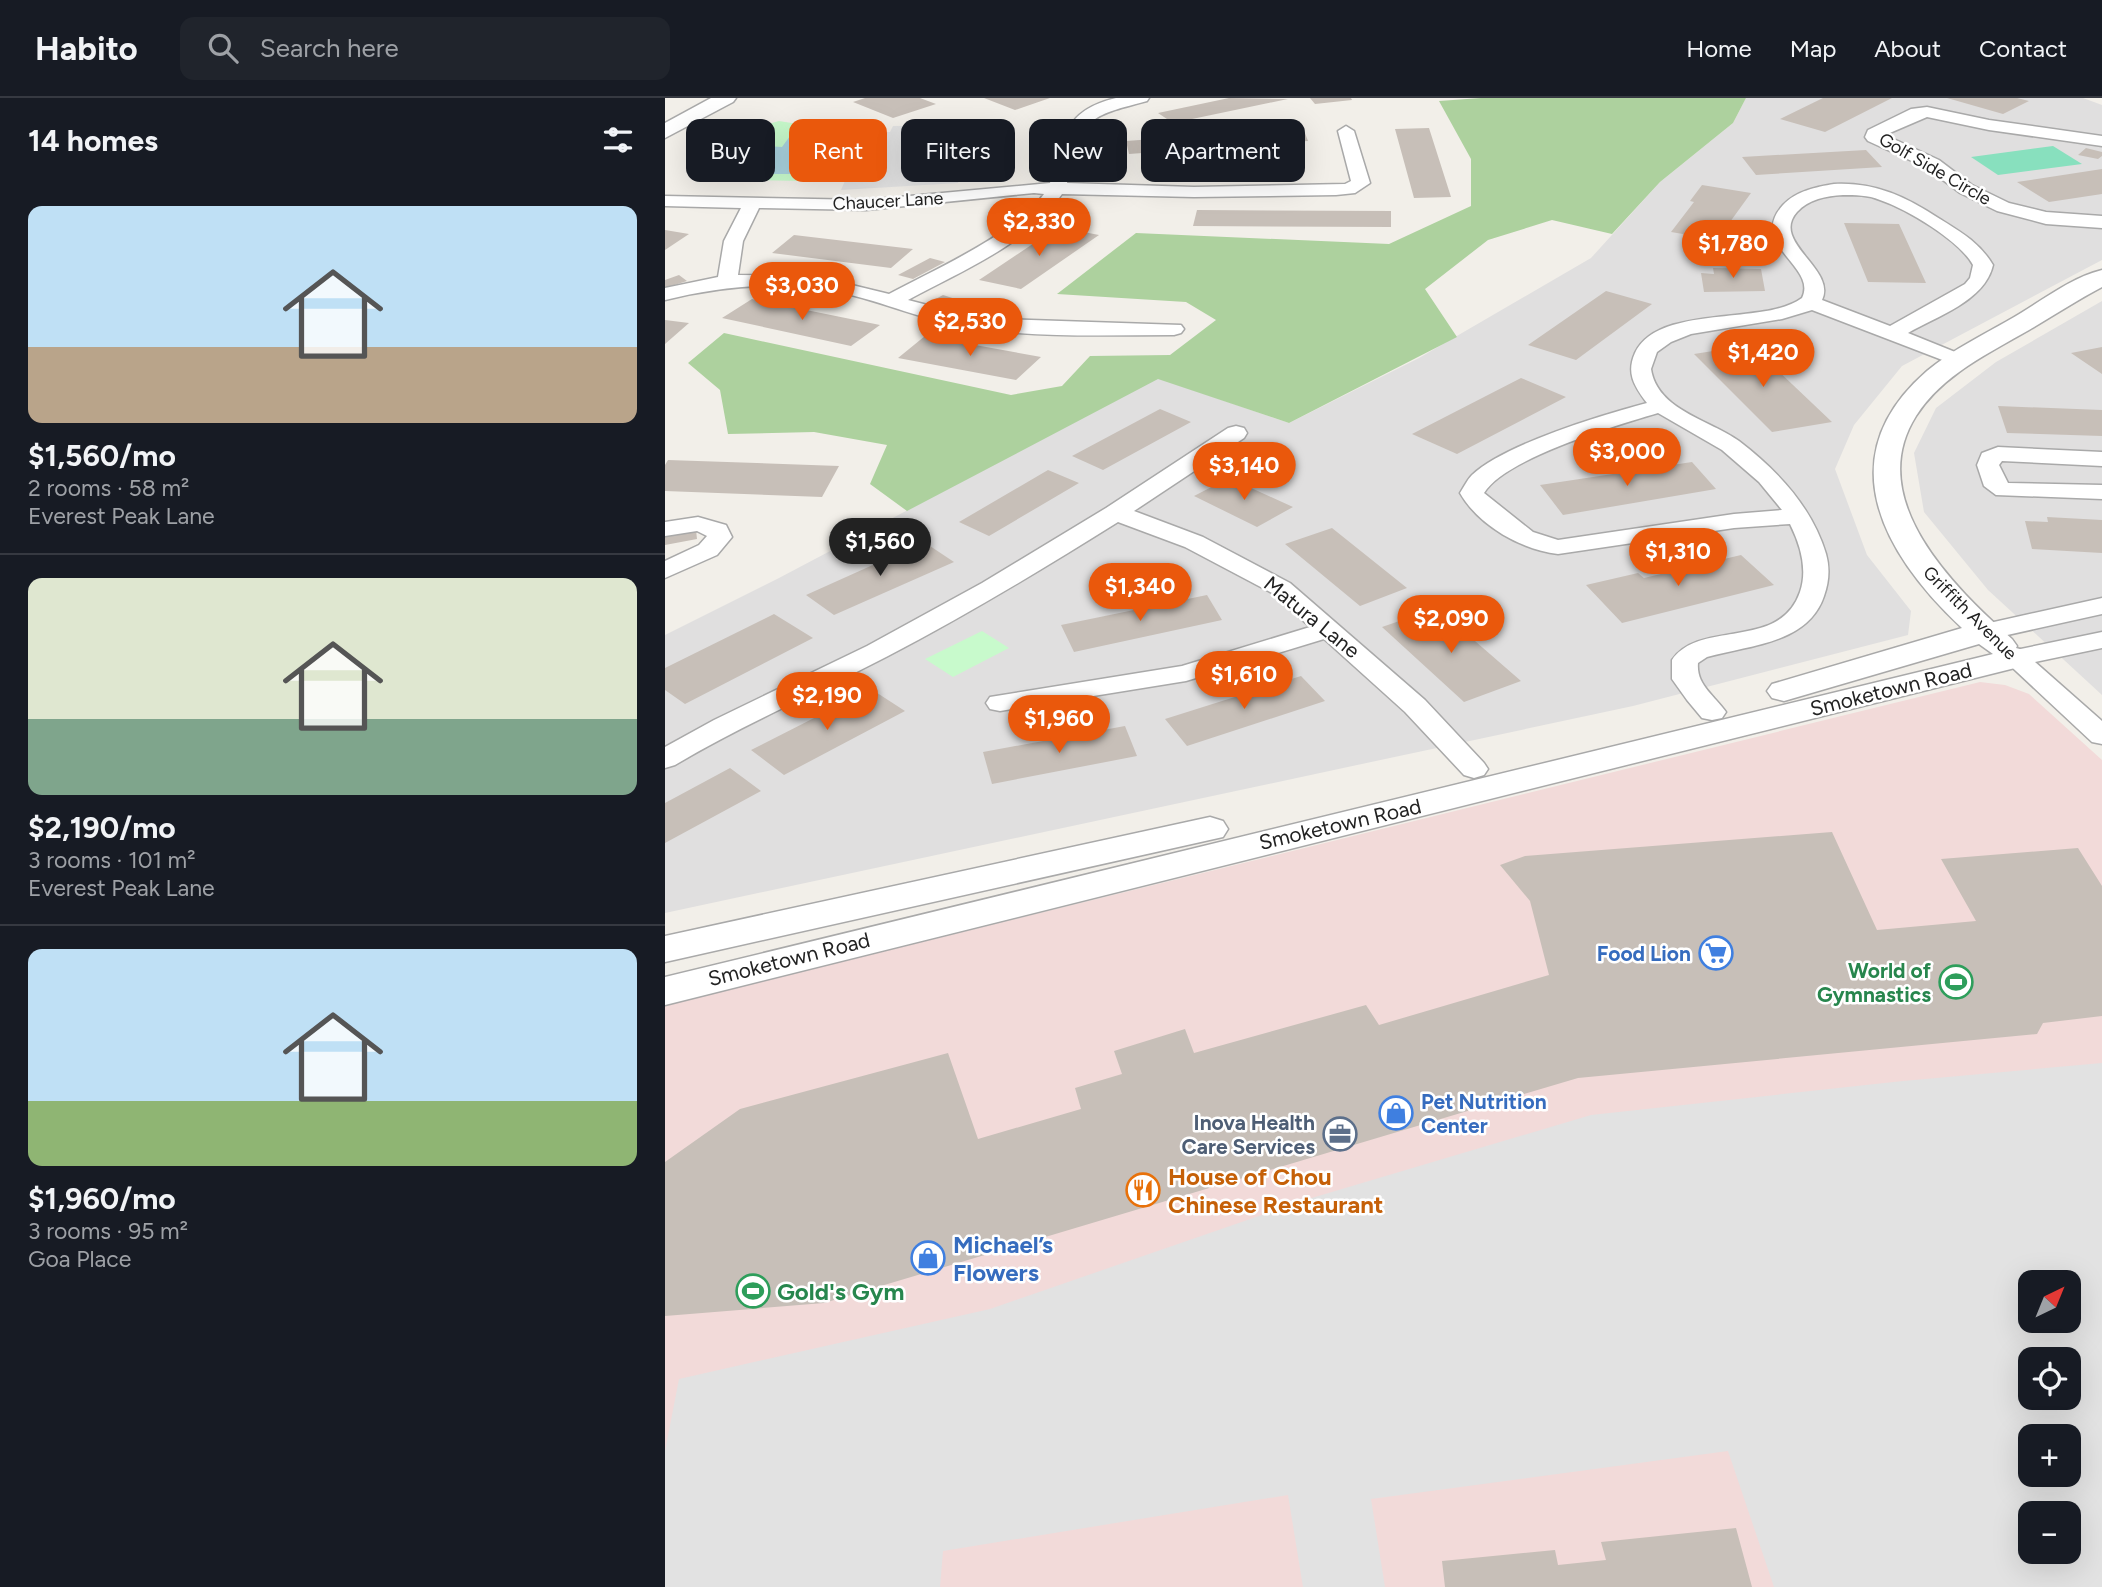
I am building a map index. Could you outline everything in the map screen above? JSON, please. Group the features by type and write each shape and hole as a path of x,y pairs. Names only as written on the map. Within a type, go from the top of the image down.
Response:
{"street":[{"path":"665,112 693,98"},
{"path":"665,131 726,98"},
{"path":"889,302 990,248 1043,208 1057,188 1079,122 1085,116 1106,106 1142,98"},
{"name":"Golf Side Circle","path":"2102,141 1989,125 1927,112 1917,113 1874,134 1878,140 1933,164 1966,190 2003,207 2026,214 2070,221 2102,222"},
{"name":"Chaucer Lane","path":"665,201 752,204 906,203 1057,188 1194,192 1349,189 1361,183 1346,131"},
{"path":"1712,712 1685,677 1684,662 1700,648 1763,638 1800,620 1810,607 1816,584 1816,562 1810,540 1796,516 1768,480 1715,436 1662,405 1646,387 1640,371 1641,360 1647,350 1660,339 1693,327 1786,313 1810,302 1815,294 1814,285 1784,237 1782,220 1786,211 1804,198 1835,190 1871,191 1903,202 1971,248 1979,257 1983,272 1972,288 1892,334"},
{"path":"1903,202 1966,190"},
{"path":"728,282 728,252 734,235 752,204"},
{"name":"Griffith Avenue","path":"2102,277 1958,360 1932,380 1909,405 1896,426 1887,453 1885,478 1889,503 1897,525 1915,556 1985,632 2102,736"},
{"path":"665,294 728,282 809,282 865,293 937,316 1009,326 1174,329"},
{"path":"1810,302 1958,360"},
{"path":"1662,405 1581,429 1540,447 1477,480 1472,493 1476,500 1532,543 1544,547 1734,521 1796,516"},
{"path":"665,758 905,637 1002,583 1117,513 1236,433"},
{"path":"2102,459 1999,454 1990,458 1988,465 1996,486 2004,490 2102,492"},
{"name":"Matura Lane","path":"1117,513 1194,541 1281,588 1415,706 1474,769"},
{"path":"665,529 698,524 717,530 720,537 708,550 665,570"},
{"path":"1985,632 2102,606"},
{"path":"1000,703 1186,673 1329,629"},
{"name":"Smoketown Road","path":"665,950 1474,769 1712,712 1985,632"},
{"path":"2015,658 2102,640"},
{"name":"Smoketown Road","path":"665,991 1191,859 1500,786 2015,658"}],"shaded area":[{"path":"1746,98 2083,98 2102,105 2102,260 1902,366 1854,425 1835,469 1867,555 1911,611 1908,635 1633,706 665,913 665,635 779,578 1158,378 1289,423 1419,358 1591,258 1660,182 1733,123"},
{"path":"893,126 901,126 901,182 958,183 841,190 844,182 887,182 887,132 890,132"},
{"path":"2102,301 2102,695 1988,590 1924,512 1914,453 1936,408 1996,362"},
{"path":"1980,682 2005,685 2029,694 2102,760 2102,1587 665,1587 665,1005"},
{"path":"2102,1063 2102,1587 1774,1587 1728,1451 1371,1499 1385,1587 1303,1587 1288,1495 943,1551 940,1587 665,1587 665,1451 679,1379 990,1309 1305,1200 1591,1115 1903,1081"}],"green space":[{"path":"1481,98 1746,98 1733,123 1660,182 1612,234 1552,220 1488,240 1425,289 1457,337 1289,423 1158,379 907,511 870,484 887,445 814,432 728,434 720,390 688,363 724,333 1011,395 1062,386 1090,356 1170,355 1216,320 1186,302 1057,294 1136,233 1389,244 1471,206 1471,159 1439,101"},
{"path":"775,122 789,123 789,181 775,180"},
{"path":"2053,146 2082,164 1998,175 1971,157"},
{"path":"982,631 1009,648 953,677 925,659"}],"water":[{"path":"789,137 789,174 775,174 775,147 782,147"}],"building":[{"path":"865,98 920,98 936,104 893,118 853,102"},
{"path":"984,98 1050,98 1015,110"},
{"path":"1229,98 1288,99 1192,119 1167,119 1158,113"},
{"path":"1310,98 1351,98 1352,100 1315,104"},
{"path":"1823,98 1892,98 1825,132 1780,119"},
{"path":"1947,98 2017,98 2029,101 2003,114"},
{"path":"1429,128 1451,197 1414,198 1395,129"},
{"path":"1141,140 1141,153 1129,154 1127,141"},
{"path":"2086,148 2102,152 2102,156 2098,159 2078,155"},
{"path":"1866,150 1882,167 1756,175 1742,157"},
{"path":"2102,169 2102,194 2049,202 2017,182"},
{"path":"1702,185 1751,193 1730,222 1738,224 1735,229 1727,228 1719,240 1671,232 1694,202 1690,201"},
{"path":"1197,210 1391,211 1391,227 1193,226"},
{"path":"1844,223 1899,224 1926,283 1868,282"},
{"path":"1058,227 1099,235 1021,289 979,280"},
{"path":"665,230 689,234 665,250"},
{"path":"794,235 913,249 891,268 772,253"},
{"path":"930,258 945,262 913,279 898,275"},
{"path":"1713,268 1761,269 1765,291 1704,292 1701,273 1714,274"},
{"path":"679,275 687,281 665,288 665,280"},
{"path":"1606,291 1652,304 1576,360 1528,345"},
{"path":"943,295 968,303 957,308 932,301"},
{"path":"752,299 880,325 851,346 722,318"},
{"path":"665,320 689,323 665,344"},
{"path":"925,336 1041,357 1016,380 898,358"},
{"path":"1751,345 1832,422 1772,432 1694,354"},
{"path":"2102,347 2102,374 2071,353"},
{"path":"1521,378 1566,397 1457,454 1412,434"},
{"path":"1998,406 2102,410 2102,436 2007,433"},
{"path":"1160,409 1191,422 1103,470 1072,456"},
{"path":"668,460 839,466 822,497 665,491 665,465"},
{"path":"1692,462 1716,489 1563,515 1540,485"},
{"path":"1048,470 1079,483 989,536 959,522"},
{"path":"1229,478 1293,507 1257,527 1194,496"},
{"path":"2047,517 2102,520 2102,553 2032,549 2025,521 2048,522"},
{"path":"1332,528 1407,588 1360,606 1285,544"},
{"path":"696,530 697,539 665,545 665,535"},
{"path":"924,542 954,562 834,615 806,595"},
{"path":"1741,555 1774,585 1622,623 1586,585 1638,573 1644,578"},
{"path":"1207,595 1222,620 1074,652 1061,625"},
{"path":"1437,608 1521,681 1464,702 1382,627"},
{"path":"774,614 813,638 685,704 665,690 665,668"},
{"path":"1301,676 1325,701 1187,746 1165,719"},
{"path":"871,689 905,711 784,775 751,750"},
{"path":"1125,726 1137,756 992,784 983,752"},
{"path":"730,768 761,791 665,843 665,803"},
{"path":"1832,832 1877,930 1976,921 1941,859 2078,848 2102,886 2102,1016 2043,1023 2037,1034 1578,1078 824,1303 665,1316 665,1162 740,1109 948,1053 978,1139 1081,1109 1075,1088 1122,1074 1114,1051 1185,1029 1194,1053 1366,1005 1379,1025 1549,975 1530,901 1500,865 1525,856"},
{"path":"1736,1528 1752,1587 1445,1587 1442,1561 1555,1550 1558,1565 1606,1560 1601,1542"}],"place":[{"name":"Food Lion","path":"1716,953"},
{"name":"World of Gymnastics","path":"1956,982"},
{"name":"Pet Nutrition Center","path":"1396,1113"},
{"name":"Inova Health Care Services","path":"1340,1134"},
{"name":"House of Chou Chinese Restaurant","path":"1143,1190"},
{"name":"Michael’s Flowers","path":"928,1258"},
{"name":"Gold's Gym","path":"753,1291"}]}
